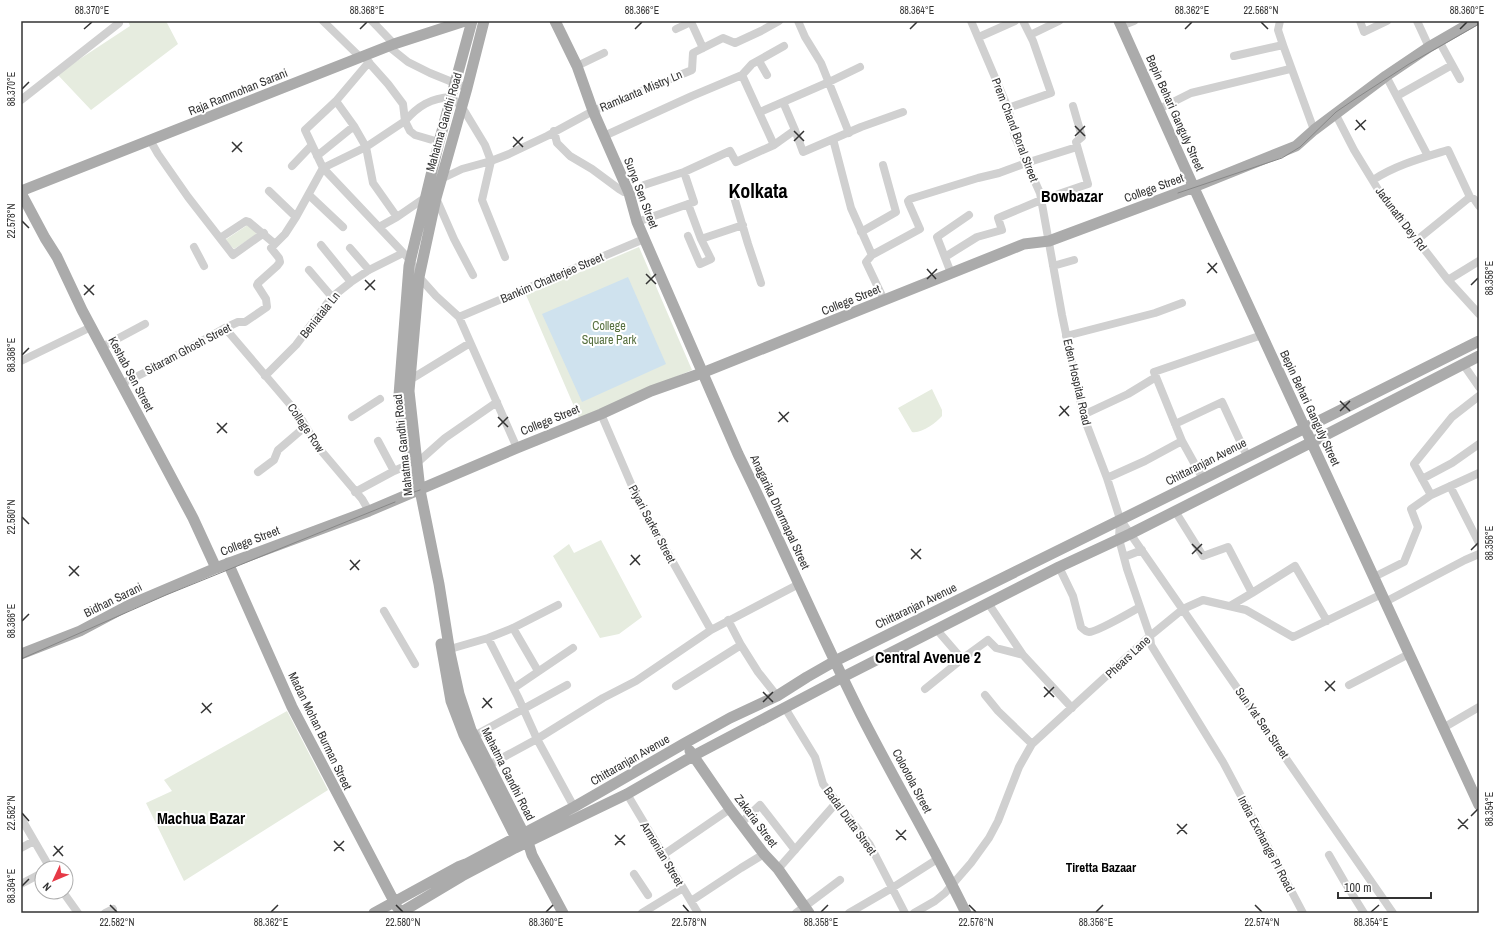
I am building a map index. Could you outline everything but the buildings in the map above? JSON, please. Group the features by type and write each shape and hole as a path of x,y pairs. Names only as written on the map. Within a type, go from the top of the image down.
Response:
{"main road":[{"name":"Raja Rammohan Sarani","path":"21,192 150,140 364,58 391,45 465,21"},
{"name":"Mahatma Gandhi Road","path":"404,382 439,142 472,21"},
{"name":"Mahatma Gandhi Road","path":"484,21 462,107 441,178 431,197 407,257 404,382 409,391 417,491 451,701 464,735 519,843 532,855 562,913"},
{"name":"Surya Sen Street","path":"555,21 577,66 593,111 628,192 637,222 702,373"},
{"name":"College Street","path":"216,568 229,566 369,511 601,414 651,391 702,373 1024,244 1049,241 1194,187 1296,146 1314,130 1336,115 1386,76 1434,44 1474,21"},
{"name":"Bepin Behari Ganguly Street","path":"1120,23 1158,109 1479,805"},
{"name":"Keshab Sen Street","path":"21,192 45,238 58,257 91,327 193,518 216,568"},
{"name":"Chittaranjan Avenue","path":"374,913 394,901 519,843 574,807 730,718 777,696 806,677 1479,341"},
{"path":"400,913 519,843 627,794 693,756 843,677 1060,566 1130,534 1479,356"},
{"name":"Anagarika Dharmapal Street","path":"702,373 835,662"},
{"name":"Mahatma Gandhi Road","path":"417,491 439,584 459,694 474,736 489,765 519,843"},
{"name":"Madan Mohan Burman Street","path":"229,566 292,707 400,913"},
{"name":"Bidhan Sarani","path":"21,654 80,631 129,605 216,568"},
{"name":"Colootola Street","path":"835,662 861,714 939,858 966,913"},
{"name":"Zakaria Street","path":"685,743 730,809 764,854 778,869 803,911"}],"street":[{"path":"21,100 119,24 118,21"},
{"path":"323,21 364,58 388,84 403,104 405,120 410,131 415,135 439,142"},
{"path":"372,21 391,45 408,62 467,88"},
{"name":"Ramkanta Mistry Ln","path":"593,111 692,70 693,53 723,38 735,43 761,32 779,21"},
{"path":"798,21 805,37 821,63 849,133"},
{"name":"Prem Chand Boral Street","path":"971,21 1008,108 1015,137 1040,193 1049,241"},
{"path":"979,37 1015,21"},
{"path":"1008,108 1050,93 1030,36 1023,21"},
{"path":"1030,36 1059,21"},
{"path":"1120,23 1134,21"},
{"path":"1280,21 1278,30 1290,69 1303,98 1314,130"},
{"path":"1360,21 1364,32 1387,21"},
{"path":"1417,21 1452,65 1460,78"},
{"path":"676,29 691,22 703,48"},
{"path":"1234,56 1283,45"},
{"path":"604,136 742,75 752,64 784,46"},
{"path":"577,66 604,53"},
{"path":"364,58 336,101 305,130 311,146 323,168 407,257 436,296 459,317 517,448"},
{"path":"759,61 767,75"},
{"path":"1397,96 1452,65"},
{"path":"760,112 860,67"},
{"path":"1158,109 1191,93 1290,69"},
{"path":"742,75 774,145"},
{"path":"1386,76 1428,156"},
{"path":"220,238 246,221 250,222 264,233 275,244 285,234 296,217 323,168 366,147 405,120 413,111 428,101 441,97 451,97 462,107 486,145 491,161 482,200 505,257"},
{"path":"336,101 354,126 366,147 373,183 397,217"},
{"path":"783,102 796,130 803,152 903,112"},
{"path":"945,257 977,237 1002,230 998,218 1041,200 1088,184 1077,148 1076,142 1082,137 1073,106"},
{"path":"441,178 462,169 491,161 593,111"},
{"name":"Jadunath Dey Rd","path":"1336,115 1354,150 1379,191 1448,280 1479,314"},
{"path":"317,156 354,126"},
{"path":"644,185 684,172 730,151 736,162 774,145 796,130"},
{"path":"554,131 557,143 570,156 592,169 619,189 624,192 628,192"},
{"path":"833,139 851,208 872,255"},
{"path":"150,140 188,197 233,255 264,233"},
{"path":"292,166 311,146"},
{"path":"884,300 866,262 872,255 920,229 908,201 1077,148"},
{"path":"1373,180 1384,173 1448,150 1470,197 1474,199 1479,206"},
{"path":"861,232 896,212 883,165"},
{"path":"637,222 694,202 684,172"},
{"path":"269,191 296,217"},
{"path":"309,195 343,227"},
{"path":"378,227 431,197 473,275"},
{"path":"734,197 748,244 762,283"},
{"path":"1417,240 1470,197"},
{"path":"688,204 701,239 711,260 700,264 688,236"},
{"path":"951,273 937,237 969,215"},
{"path":"701,239 743,225"},
{"name":"Bankim Chatterjee Street","path":"459,317 644,239"},
{"name":"Eden Hospital Road","path":"1049,241 1066,336 1083,415 1107,478 1120,520"},
{"name":"Sitaram Ghosh Street","path":"122,384 225,328 238,322 245,322 267,307 266,299 257,285 258,282 280,262 279,258 271,248 275,244"},
{"path":"321,245 351,282"},
{"path":"194,247 204,266"},
{"path":"350,248 369,270"},
{"name":"Beniatala Ln","path":"265,376 296,345 332,296 369,270 407,257"},
{"path":"1053,266 1074,260"},
{"path":"1448,280 1479,261"},
{"path":"309,270 332,296"},
{"path":"1066,336 1155,313 1182,303"},
{"path":"102,347 145,324"},
{"path":"21,361 91,327"},
{"name":"College Row","path":"225,328 299,415 318,447 369,511"},
{"path":"1203,479 1182,441 1154,372 1262,335"},
{"path":"404,382 470,343"},
{"path":"1463,364 1479,387"},
{"path":"1083,415 1128,394 1156,377"},
{"path":"1431,495 1414,464 1452,417 1479,396"},
{"path":"352,417 380,399"},
{"path":"355,492 394,471 414,463 444,438 497,402"},
{"path":"1176,424 1222,402 1247,456"},
{"name":"Piyari Sarker Street","path":"601,414 638,500 711,630"},
{"path":"258,472 274,460 278,450 306,426"},
{"path":"378,441 394,471"},
{"path":"1107,478 1145,461 1182,441"},
{"path":"1422,479 1452,463 1479,444"},
{"path":"1374,578 1404,562 1418,527 1411,509 1431,495 1479,473"},
{"path":"1450,486 1479,544"},
{"path":"1175,511 1203,556 1228,547 1252,593"},
{"name":"Sun Yat Sen Street","path":"1120,520 1393,913"},
{"name":"India Exchange PI Road","path":"1120,520 1119,539 1150,636 1151,645 1230,774 1303,913"},
{"path":"1124,558 1142,550"},
{"name":"Phears Lane","path":"914,913 935,901 952,885 989,838 998,821 1019,768 1032,744 1150,636 1183,609 1204,600 1246,610 1293,637 1327,621 1384,598 1479,554"},
{"path":"1060,566 1073,596 1081,627 1084,630 1089,632 1098,629 1140,607"},
{"path":"1230,606 1295,566 1327,621"},
{"path":"489,765 537,739 603,698 636,681 728,620 799,584"},
{"path":"988,603 1023,655 1072,708"},
{"path":"450,649 488,638 513,628 558,605"},
{"path":"384,610 416,664"},
{"path":"728,620 758,672 777,696"},
{"path":"513,628 538,671"},
{"path":"937,630 962,659"},
{"path":"488,638 514,688 537,739 574,807"},
{"path":"925,689 988,640 996,648 1023,655"},
{"path":"676,686 742,645"},
{"path":"514,688 572,648"},
{"path":"1349,685 1409,654"},
{"path":"474,736 567,686"},
{"path":"984,695 1032,744"},
{"path":"1443,728 1479,707"},
{"name":"Badal Dutta Street","path":"785,708 815,757 823,784 870,845 905,913"},
{"name":"Armenian Street","path":"627,794 698,913"},
{"path":"778,869 837,802"},
{"path":"741,823 760,805 795,850"},
{"path":"663,855 730,809"},
{"path":"21,818 45,860"},
{"path":"21,848 34,841"},
{"path":"691,901 764,854"},
{"path":"1329,855 1364,913"},
{"path":"849,913 939,858"},
{"path":"634,874 648,895"},
{"path":"21,884 34,877"},
{"path":"803,911 840,880"},
{"path":"642,913 683,888"},
{"path":"69,900 78,913"},
{"path":"105,913 113,909"}],"green space":[{"path":"128,21 166,21 178,44 91,110 57,74 130,26"},
{"path":"249,224 257,234 234,249 225,240"},
{"name":"College Square Park","path":"639,247 692,370 579,418 526,295"},
{"path":"932,389 942,410 942,416 924,430 912,432 898,408"},
{"path":"601,540 642,617 619,634 600,638 553,556 569,544 574,553"},
{"path":"287,711 328,790 184,881 146,803 172,791 164,780"}],"water":[{"path":"628,277 666,364 582,402 542,314"}],"tram line":[{"path":"1178,193 1282,158 1300,147 1336,112 1355,99 1409,64 1479,24"},
{"path":"414,492 420,490"},
{"path":"21,659 166,595 395,502"}],"district":[{"name":"Kolkata","path":"758,190"},
{"name":"Bowbazar","path":"1072,196"},
{"name":"Central Avenue 2","path":"928,657"},
{"name":"Machua Bazar","path":"201,818"},
{"name":"Tiretta Bazaar","path":"1101,867"}]}
